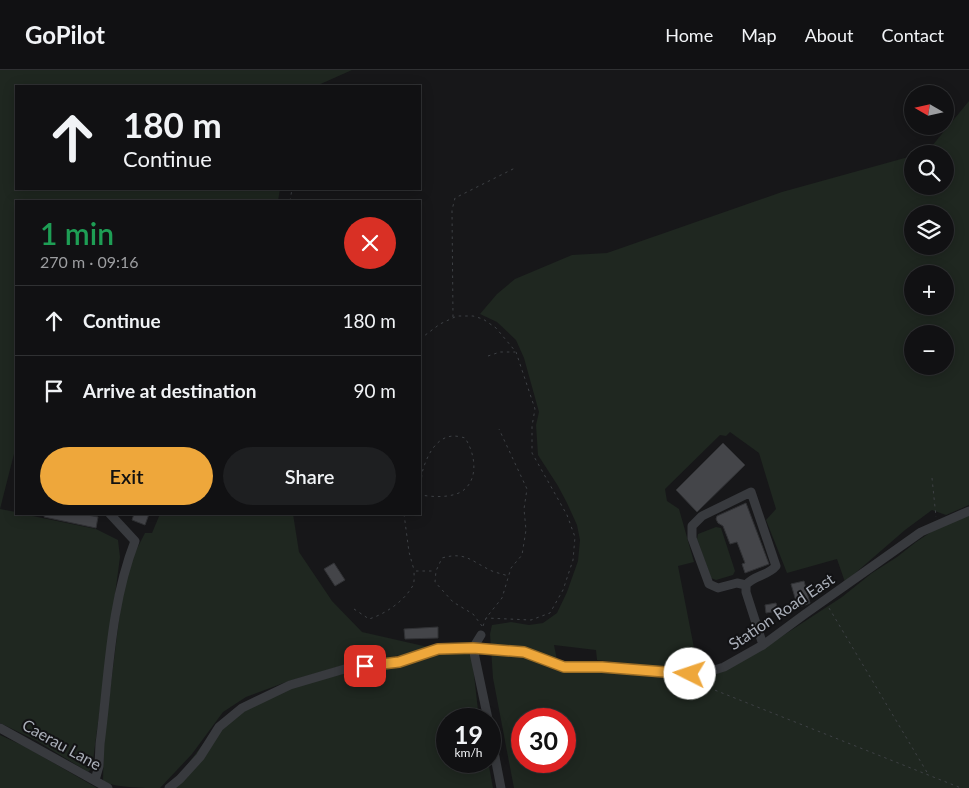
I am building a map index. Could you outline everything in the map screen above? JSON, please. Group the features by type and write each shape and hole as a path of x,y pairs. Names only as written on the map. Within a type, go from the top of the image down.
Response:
{"street":[{"path":"746,585 737,583 718,588 709,584 692,538 692,526 702,516 751,492 776,566 771,572 750,580 746,585 746,592 763,645"},
{"name":"Station Road East","path":"169,788 200,757 219,727 242,708 290,685 348,668 399,662 438,649 473,648 524,652 564,667 602,667 705,673 724,667 763,645 922,532 936,524 969,511"},
{"path":"94,780 99,766 100,744 120,587 135,541 111,515"},
{"path":"481,635 473,648 486,708"},
{"name":"Caerau Lane","path":"0,728 108,788"},
{"path":"498,773 501,788"}],"path":[{"path":"453,318 452,210 456,198 516,168"},
{"path":"421,338 440,324 457,316 472,316 483,319 496,328 516,352 534,409 532,453 568,515 575,537 573,560 563,590 550,613 531,620 486,618"},
{"path":"488,356 500,352 516,352"},
{"path":"499,429 527,489 524,509 526,530 522,555 511,568 509,576 502,598 486,618 483,628 472,614 452,602 435,582 436,571 442,558 452,555 465,556 493,571 509,576"},
{"path":"453,436 465,438 472,448 475,465 471,481 461,492 434,497 421,496 422,475 432,450 440,441 453,436"},
{"path":"932,478 936,503 936,524"},
{"path":"354,609 369,619 383,614 413,586 414,571 403,515"},
{"path":"414,571 436,571"},
{"path":"824,601 929,775"},
{"path":"681,673 681,677 960,788"}],"shaded area":[{"path":"0,70 352,70 318,85 15,85 15,190 280,190 278,200 15,200 15,450 0,509"},
{"path":"969,101 969,505 946,515 932,510 905,530 845,582 837,559 787,573 766,520 776,509 759,453 730,432 726,436 720,435 665,489 667,501 679,509 694,562 678,566 697,663 681,669 597,660 596,650 554,645 559,670 623,671 705,677 764,648 842,597 872,573 940,526 969,514 969,788 514,788 511,773 576,773 576,708 511,708 511,772 501,720 501,708 499,708 493,678 490,634 492,625 511,622 529,625 543,623 557,613 578,561 580,540 577,525 567,503 538,455 536,425 539,412 524,358 516,340 497,322 480,314 497,294 515,279 572,255 607,253 782,192 904,158 904,195 954,195 954,145 933,145 941,135 954,135 954,119"},
{"path":"0,509 15,512 15,515 28,515 96,529 118,540 120,557 92,768 88,772 37,741 0,723"},
{"path":"160,515 293,515 299,552 332,601 362,632 428,647 402,655 351,663 289,681 246,697 223,712 192,754 160,788 129,787 107,783 103,780 104,739 125,572 145,533 152,533"},
{"path":"716,527 721,528 735,571 733,575 716,580 711,578 697,539 698,534"},
{"path":"465,651 472,657 478,708 436,708 436,773 490,773 493,788 167,788 174,782 213,731 272,692 424,653"},
{"path":"0,735 26,747 97,788 0,788"}],"building":[{"path":"723,443 745,465 697,512 676,490"},
{"path":"746,503 769,564 745,573 742,564 745,563 737,542 730,544 723,526 716,519 717,516"},
{"path":"45,515 87,515 98,517 96,528 44,517"},
{"path":"134,515 149,515 145,525 132,520"},
{"path":"334,563 345,580 335,586 324,569"},
{"path":"804,581 810,603 798,608 791,584"},
{"path":"776,603 778,611 766,613 765,605"},
{"path":"438,627 438,638 405,639 404,629"}],"route":[{"path":"365,666 399,662 438,649 473,648 524,652 564,667 602,667 690,674"}]}
